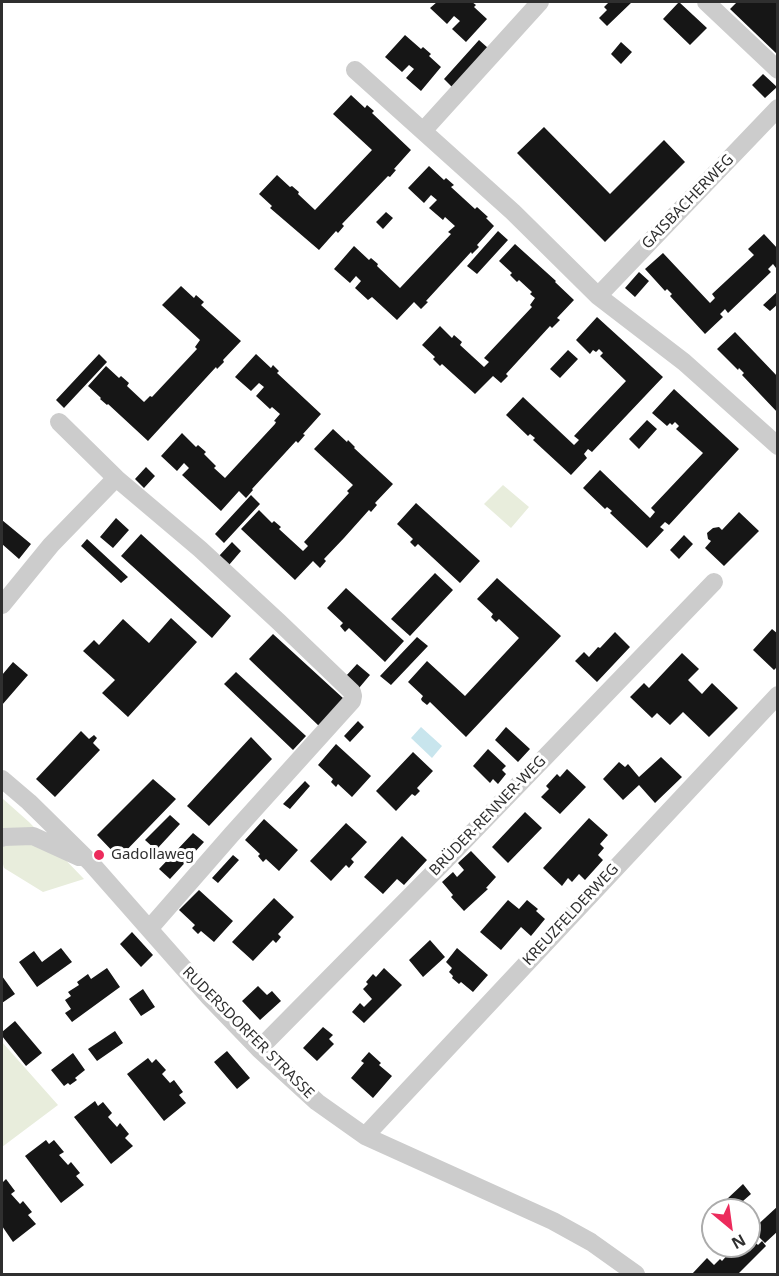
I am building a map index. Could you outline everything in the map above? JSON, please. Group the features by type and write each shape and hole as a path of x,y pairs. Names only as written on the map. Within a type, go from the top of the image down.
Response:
{"street":[{"path":"423,131 540,2"},
{"path":"706,2 777,70"},
{"path":"355,70 513,212 598,296 684,362 777,446"},
{"name":"GAISBACHERWEG","path":"598,296 777,108"},
{"path":"59,422 116,478 200,549 279,621 350,689 353,696 352,701 149,929"},
{"path":"2,605 51,545 116,478"},
{"name":"BRÜDER-RENNER-WEG","path":"259,1048 449,856 714,582"},
{"name":"KREUZFELDERWEG","path":"365,1136 777,694"},
{"name":"RUDERSDORFER STRASSE","path":"2,779 90,862 209,997 317,1102 365,1136 554,1221 591,1242 636,1275"},
{"path":"2,838 33,836 90,862"}],"green space":[{"path":"503,485 529,507 511,528 484,504"},
{"path":"2,798 29,822 84,879 43,892 4,868"},
{"path":"2,1042 58,1105 2,1147"}],"water":[{"path":"421,727 442,746 432,758 411,738"}],"building":[{"path":"437,2 472,2 476,5 474,7 487,19 466,42 452,29 460,21 454,16 447,24 430,8"},
{"path":"609,2 632,2 607,26 599,18 607,10 604,7"},
{"path":"679,2 707,28 690,45 663,19"},
{"path":"737,2 778,2 778,55 730,9"},
{"path":"405,35 421,49 423,47 431,54 429,56 441,67 421,91 406,78 414,69 409,65 402,72 385,57"},
{"path":"479,40 488,48 452,87 444,79"},
{"path":"621,42 632,52 621,64 611,54"},
{"path":"763,74 777,87 765,98 752,85"},
{"path":"351,95 365,108 367,105 374,111 372,113 411,150 390,177 388,176 342,224 344,226 338,233 336,231 319,250 270,208 272,206 259,194 277,175 299,192 298,194 315,210 372,150 333,114"},
{"path":"544,127 610,194 664,140 685,162 605,242 517,153"},
{"path":"429,166 444,180 446,178 454,185 451,187 475,209 477,207 494,226 477,245 479,247 472,254 471,252 421,309 414,302 397,320 372,297 368,300 355,288 361,281 356,276 350,283 334,269 354,246 369,260 371,258 378,264 377,266 400,288 451,234 448,232 455,226 445,217 443,220 429,208 437,200 431,195 424,203 408,188"},
{"path":"386,212 393,218 383,229 376,222"},
{"path":"498,231 508,240 477,274 467,266"},
{"path":"764,234 778,249 778,266 776,268 773,264 768,269 771,272 728,313 725,309 720,314 723,317 705,334 670,296 672,294 667,289 665,291 645,269 663,253 710,303 715,298 712,294 754,255 748,249"},
{"path":"515,244 574,300 557,318 560,320 552,328 550,326 506,374 508,376 501,383 493,376 475,394 442,364 440,366 433,359 435,357 422,345 440,326 452,338 454,335 462,342 460,345 484,367 489,362 484,358 532,307 530,305 535,298 530,294 532,292 519,280 517,282 510,275 512,273 499,261"},
{"path":"639,272 649,281 635,297 625,288"},
{"path":"181,286 194,298 196,295 204,302 201,305 241,341 223,360 224,362 217,369 216,367 148,441 88,386 106,366 119,378 121,376 129,383 127,386 144,402 150,396 152,397 197,349 195,347 200,340 162,305"},
{"path":"778,291 778,304 770,311 763,305"},
{"path":"597,317 663,377 592,452 588,449 584,454 587,458 571,475 533,440 535,438 530,434 528,436 506,415 523,397 574,445 579,440 574,436 626,381 600,356 603,353 599,349 596,352 593,350 590,354 576,340"},
{"path":"735,332 778,377 778,413 742,375 744,373 717,349"},
{"path":"568,350 578,359 560,378 550,369"},
{"path":"99,354 107,362 64,408 56,400"},
{"path":"256,354 271,368 273,365 279,371 277,373 321,414 298,443 296,441 246,498 239,491 221,511 182,475 189,468 184,463 177,471 161,456 182,433 196,447 198,445 206,452 204,454 216,466 214,468 225,478 275,424 274,421 280,414 272,407 270,409 256,396 264,387 259,383 251,391 235,377"},
{"path":"674,389 739,449 669,525 665,522 660,527 664,530 647,548 610,513 612,511 607,507 605,509 583,488 600,470 650,518 655,512 651,508 703,453 676,429 679,426 675,422 667,426 652,413"},
{"path":"647,420 657,429 639,449 629,439"},
{"path":"333,429 347,442 348,440 393,484 375,503 377,505 371,512 369,510 324,559 326,561 320,568 313,561 295,580 241,529 259,510 272,523 274,521 281,527 279,529 303,551 308,546 304,542 349,493 347,491 353,485 314,449"},
{"path":"146,467 155,476 144,488 135,479"},
{"path":"251,495 260,504 224,543 215,534"},
{"path":"416,503 480,561 460,583 418,544 415,547 410,542 413,539 397,524"},
{"path":"739,512 759,531 724,566 705,548 711,541 707,533 713,528 719,527 722,530"},
{"path":"116,518 129,530 113,548 100,537"},
{"path":"2,520 31,544 19,559 2,544"},
{"path":"141,534 231,616 212,638 121,556"},
{"path":"684,535 693,544 679,559 670,550"},
{"path":"87,539 128,577 121,583 81,546"},
{"path":"232,542 241,551 229,565 219,556"},
{"path":"435,573 453,590 410,636 391,619"},
{"path":"497,578 561,636 466,737 430,702 427,705 422,701 423,696 408,682 427,661 465,696 519,638 499,619 496,622 491,617 493,614 477,599"},
{"path":"346,588 404,641 385,662 349,628 345,632 340,626 343,623 327,608"},
{"path":"171,618 197,642 128,717 102,693 115,680 83,651 94,640 99,645 123,619 149,643"},
{"path":"772,629 778,634 778,666 774,670 753,650"},
{"path":"615,632 630,647 597,682 575,661 584,652 589,657"},
{"path":"273,634 344,699 319,726 249,659"},
{"path":"417,637 428,646 391,685 380,676"},
{"path":"682,653 699,669 688,680 702,694 712,683 738,708 709,737 683,712 670,725 657,713 652,718 630,697 644,683 649,688"},
{"path":"13,662 28,675 2,705 2,675"},
{"path":"357,664 370,675 359,688 346,676"},
{"path":"236,672 306,736 293,750 224,684"},
{"path":"358,721 364,727 350,742 344,736"},
{"path":"506,727 530,749 518,762 495,740"},
{"path":"81,731 89,739 94,735 97,738 93,743 100,750 55,797 36,779"},
{"path":"251,737 272,759 209,826 187,806"},
{"path":"336,744 371,776 352,797 338,784 336,787 331,782 333,779 318,765"},
{"path":"488,749 506,766 502,770 506,774 498,784 493,779 490,783 473,766"},
{"path":"413,752 433,771 417,788 420,791 415,796 412,794 396,811 376,791"},
{"path":"661,757 682,777 655,803 639,785 623,800 603,779 619,762 625,767 628,764 639,777"},
{"path":"567,769 586,787 560,814 541,797 549,789 546,786 557,774 560,777"},
{"path":"153,779 176,799 119,858 97,835"},
{"path":"305,781 310,786 290,809 283,804"},
{"path":"525,812 542,828 508,863 492,847"},
{"path":"170,815 180,824 156,850 145,840"},
{"path":"589,818 608,835 600,844 604,848 598,855 603,860 585,880 579,874 572,882 568,878 562,886 543,868"},
{"path":"264,819 298,850 279,871 266,859 263,862 258,856 260,854 245,840"},
{"path":"346,823 367,842 351,859 354,862 349,868 346,865 331,881 310,861"},
{"path":"193,833 204,842 170,879 159,869"},
{"path":"402,836 427,860 404,885 397,879 383,894 364,877"},
{"path":"471,851 496,877 486,888 488,889 464,911 451,897 453,895 442,882 453,872 457,877 464,870 458,863"},
{"path":"233,855 239,860 218,883 212,878"},
{"path":"199,890 233,921 214,942 201,931 198,934 192,928 195,925 179,910"},
{"path":"274,898 294,917 278,934 281,937 276,943 273,940 253,961 232,942"},
{"path":"508,900 519,909 527,900 545,919 531,936 521,927 501,950 480,932"},
{"path":"132,932 153,955 141,967 120,944"},
{"path":"430,940 445,957 423,977 409,960"},
{"path":"61,948 72,962 37,987 19,962 34,951 42,962"},
{"path":"457,948 488,975 473,992 461,982 459,984 449,972 452,968 446,962"},
{"path":"107,968 120,987 72,1022 65,1013 71,1009 65,1000 71,996 68,992 79,985 77,982 88,974 91,979"},
{"path":"384,968 402,985 364,1023 352,1012 360,1003 364,1007 372,999 363,989 373,974 376,977"},
{"path":"2,976 15,994 2,1003"},
{"path":"258,986 267,995 272,991 281,1001 260,1020 242,1001"},
{"path":"143,989 155,1007 141,1016 129,999"},
{"path":"15,1021 42,1053 26,1066 2,1036 2,1032"},
{"path":"323,1027 333,1035 329,1039 334,1044 317,1061 303,1048"},
{"path":"115,1031 123,1043 97,1061 88,1049"},
{"path":"227,1051 250,1078 237,1089 214,1062"},
{"path":"369,1052 392,1076 373,1098 351,1078 364,1063 361,1061"},
{"path":"73,1053 85,1070 75,1078 77,1080 64,1086 51,1070"},
{"path":"148,1058 152,1063 156,1059 166,1070 162,1074 170,1083 174,1080 183,1092 179,1095 186,1103 164,1121 127,1074"},
{"path":"95,1101 98,1106 103,1102 112,1113 108,1117 117,1127 120,1123 129,1134 125,1138 133,1146 111,1164 74,1117"},
{"path":"46,1140 49,1144 54,1140 64,1152 59,1155 68,1165 71,1162 80,1173 76,1176 84,1185 61,1203 25,1156"},
{"path":"6,1179 15,1191 11,1194 20,1204 23,1201 32,1212 28,1215 36,1224 13,1242 2,1226 2,1183"},
{"path":"743,1184 751,1194 746,1198 728,1198"},
{"path":"778,1206 778,1231 765,1243 761,1239 761,1222"},
{"path":"762,1241 766,1246 761,1251"},
{"path":"707,1258 714,1265 720,1259 722,1261 725,1258 754,1258 738,1274 692,1274"}],"place":[{"name":"Gadollaweg","path":"99,855"}]}
